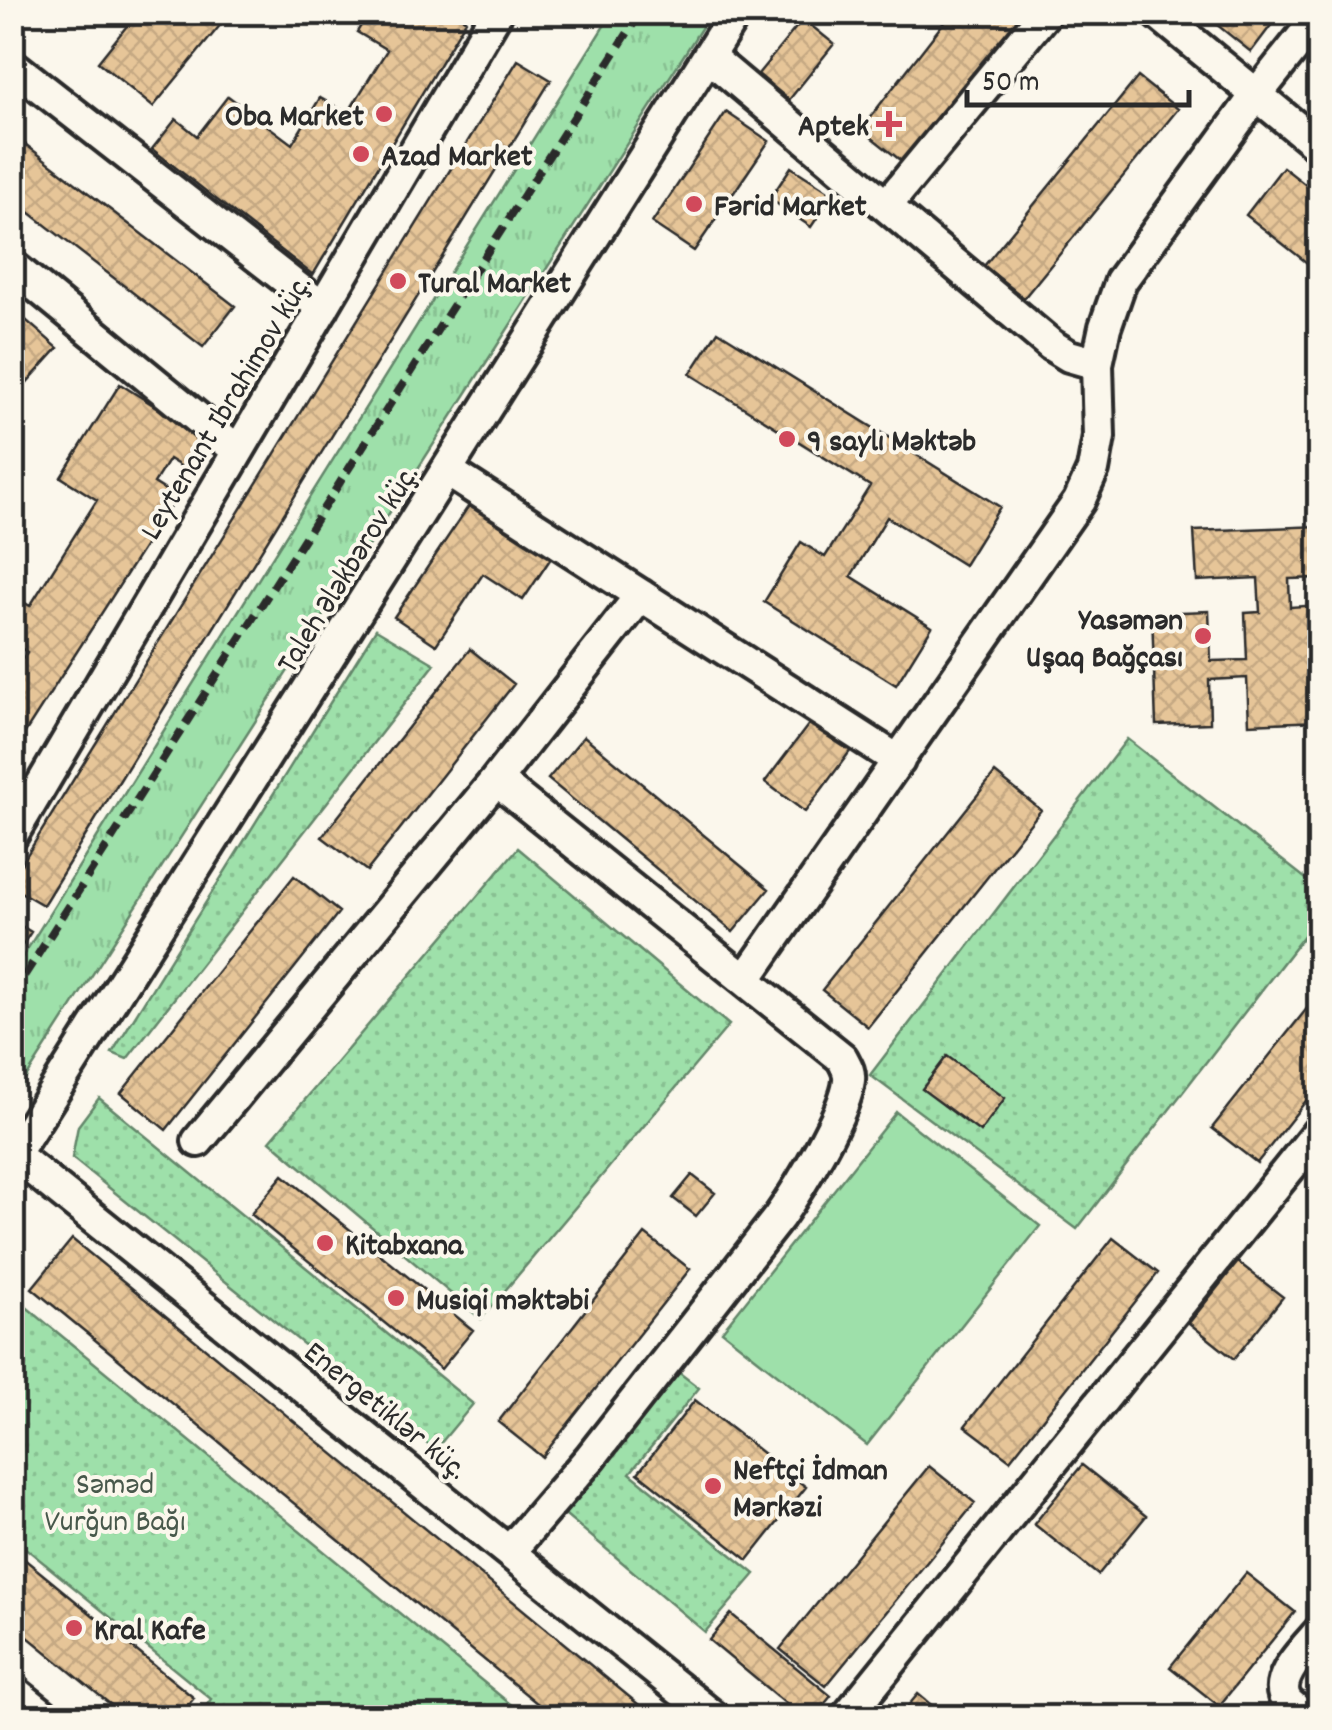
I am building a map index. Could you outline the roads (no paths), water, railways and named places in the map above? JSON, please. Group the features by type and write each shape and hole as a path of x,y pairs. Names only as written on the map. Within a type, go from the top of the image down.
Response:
{"street":[{"name":"Leytenant Ibrahimov küç.","path":"12,836 497,12"},
{"name":"Taleh Ələkbərov küç.","path":"14,1156 736,12"},
{"path":"886,206 1046,12"},
{"path":"1156,12 1320,147"},
{"path":"744,980 1079,501 1093,470 1099,437 1097,364 1121,281 1320,14"},
{"path":"708,56 1051,345 1069,356 1097,364"},
{"path":"12,64 323,308"},
{"path":"12,266 238,450"},
{"path":"448,472 899,762"},
{"path":"198,1141 496,780 640,596"},
{"path":"496,780 842,1058 850,1074 847,1094 799,1189 780,1217 590,1458 508,1552"},
{"path":"846,1718 1320,1130"},
{"name":"Energetiklər küç.","path":"14,1156 715,1718"},
{"path":"1306,1718 1285,1700 1282,1687 1290,1668 1320,1631"},
{"path":"12,1690 48,1718"}],"railway":[{"path":"12,995 641,12"}],"place":[{"name":"Oba Market","path":"384,114"},
{"name":"Aptek","path":"889,124"},
{"name":"Azad Market","path":"361,154"},
{"name":"Fərid Market","path":"694,204"},
{"name":"Tural Market","path":"398,281"},
{"name":"9 saylı Məktəb","path":"787,439"},
{"name":"Yasəmən Uşaq Bağçası","path":"1203,636"},
{"name":"Kitabxana","path":"325,1243"},
{"name":"Musiqi məktəbi","path":"396,1298"},
{"name":"Neftçi İdman Mərkəzi","path":"713,1486"},
{"name":"Kral Kafe","path":"74,1628"}],"park label":[{"name":"Səməd Vurğun Bağı","path":"115,1500"}]}
